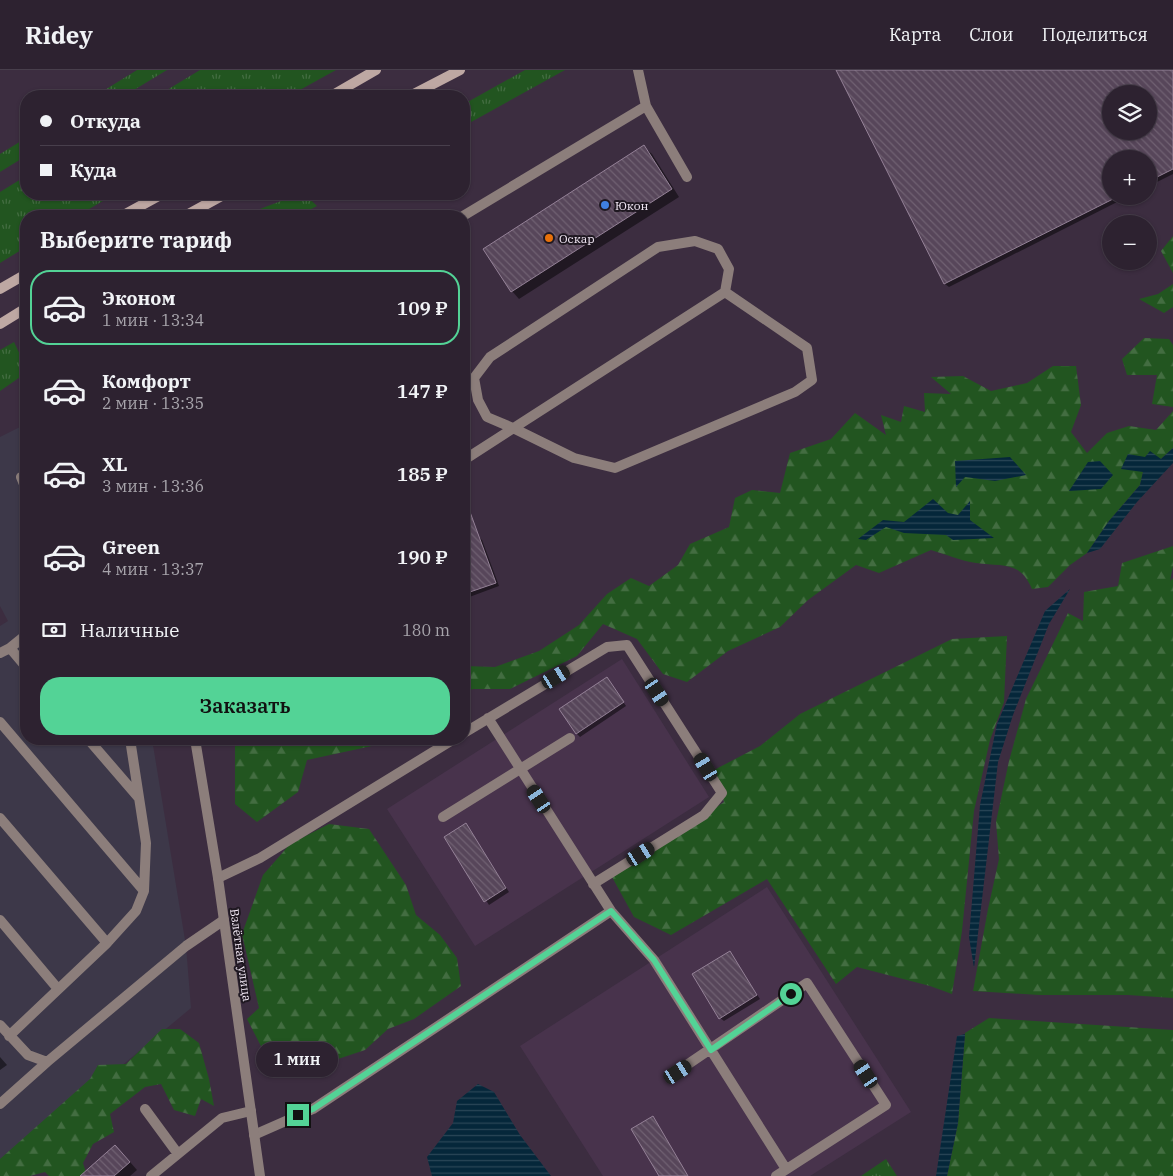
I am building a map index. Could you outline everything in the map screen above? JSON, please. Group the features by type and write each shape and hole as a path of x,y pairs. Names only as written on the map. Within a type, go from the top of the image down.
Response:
{"main road":[{"path":"341,90 376,70"},
{"path":"422,90 460,70"},
{"path":"133,210 151,200"},
{"path":"196,210 214,200"},
{"path":"0,289 20,277"},
{"path":"0,324 20,312"}],"street":[{"path":"638,70 646,106 687,177"},
{"path":"470,212 646,106"},
{"path":"470,456 513,428 725,292 729,269 718,249 695,241 658,247 490,357 474,378 478,400 487,417 513,428 574,458 615,468 796,392 812,380 806,348 725,292"},
{"path":"0,653 20,640"},
{"path":"470,729 607,647 627,645 722,793 704,815 593,884"},
{"path":"10,648 20,660"},
{"path":"488,718 611,911 654,960 786,1169"},
{"path":"0,722 144,891"},
{"path":"444,817 570,738"},
{"path":"93,745 139,798"},
{"path":"9,1036 107,943 136,911 144,891 146,843 131,745"},
{"name":"Взлётная улица","path":"196,745 218,878 260,1176"},
{"path":"218,878 260,858 444,745"},
{"path":"0,818 107,943"},
{"path":"254,1134 313,1109 611,911"},
{"path":"0,920 58,989"},
{"path":"0,1104 47,1062 186,946 224,920"},
{"path":"678,1072 808,983 886,1105 776,1176"},
{"path":"0,1025 28,1055 47,1062"},
{"path":"145,1109 178,1154"},
{"path":"151,1176 222,1118 251,1111"}],"shaded area":[{"path":"20,427 20,745 153,745 186,946 191,1008 0,1167 0,626 8,621 0,606 0,437"},
{"path":"622,659 709,797 475,946 387,809"},
{"path":"767,887 911,1112 810,1176 603,1176 520,1046"}],"green space":[{"path":"137,70 167,70 134,90 105,90"},
{"path":"200,70 336,70 300,90 167,90"},
{"path":"525,70 565,70 470,123 470,101"},
{"path":"20,142 20,160 0,172 0,154"},
{"path":"20,180 20,200 105,200 87,210 20,210 20,251 0,263 0,192"},
{"path":"311,200 317,206 309,210 257,210 281,201"},
{"path":"1173,236 1173,273 1161,251"},
{"path":"1173,284 1173,307 1164,313 1139,299 1158,294"},
{"path":"1144,338 1169,339 1173,345 1173,407 1152,404 1157,375 1127,375 1122,359"},
{"path":"14,342 20,354 20,377 0,391 0,350"},
{"path":"1053,366 1076,366 1081,405 1071,432 1087,453 1107,433 1129,426 1156,430 1173,411 1173,448 1143,472 1140,485 1109,521 1087,553 1070,565 1048,587 1032,589 1022,573 1016,569 1002,565 970,562 931,550 879,573 856,565 808,600 780,627 728,651 687,682 663,674 637,639 603,624 577,656 510,689 470,690 470,666 495,667 539,651 579,625 607,594 631,578 649,586 678,565 690,544 729,527 735,498 752,490 780,493 790,453 831,439 855,413 886,435 881,415 901,422 904,406 925,412 924,393 951,394 931,377 963,376 991,391 1027,383"},
{"path":"1173,546 1173,566 1170,581 1173,578 1173,998 1128,995 1039,995 973,991 999,859 996,822 1009,761 1026,699 1068,613 1083,621 1084,592 1118,586 1122,563"},
{"path":"1007,636 1004,702 990,740 974,811 962,931 952,994 930,986 857,967 836,984 767,879 671,935 634,917 612,877 724,802 714,770 760,746 800,714 952,639"},
{"path":"235,745 374,745 307,760 298,792 257,822 235,804"},
{"path":"329,824 369,829 406,885 416,915 440,935 457,958 461,986 414,1019 388,1029 365,1050 338,1059 309,1052 295,1057 263,1050 247,1019 259,1008 242,934 263,875 290,844"},
{"path":"989,1018 1173,1030 1173,1176 947,1176 958,1123 965,1033"},
{"path":"162,1029 180,1029 199,1043 214,1106 201,1099 195,1116 174,1110 161,1084 145,1087 110,1114 114,1132 93,1144 83,1163 87,1176 49,1176 45,1172 30,1176 0,1176 0,1159 90,1079 98,1065 126,1064"},
{"path":"886,1159 897,1176 861,1176"}],"water":[{"path":"1173,448 1173,463 1137,502 1100,549 1087,553 1109,521 1140,485 1143,472 1121,469 1128,454 1145,457 1150,451 1161,459"},
{"path":"1010,457 1026,475 995,481 965,477 956,487 955,461"},
{"path":"1100,461 1113,475 1101,489 1069,491 1088,462"},
{"path":"933,499 948,513 958,515 970,501 970,520 994,538 953,540 946,535 904,533 886,527 866,540 858,539 883,520 904,522"},
{"path":"1070,589 1049,624 1013,715 998,762 974,968 969,937 980,805 997,724 1045,611"},
{"path":"965,1034 958,1123 947,1176 936,1176 957,1036"},
{"path":"478,1084 494,1092 520,1135 551,1176 432,1176 427,1157 453,1123 457,1101"}],"building":[{"path":"836,70 1173,70 1173,169 1157,177 1157,150 1102,150 1102,205 944,284"},
{"path":"644,145 672,189 511,292 483,249"},
{"path":"470,512 496,583 470,592"},
{"path":"607,677 624,702 576,734 559,709"},
{"path":"466,823 506,888 484,902 444,837"},
{"path":"730,951 757,995 719,1019 692,974"},
{"path":"653,1116 688,1176 659,1176 631,1129"},
{"path":"115,1145 130,1162 114,1176 80,1176"}],"place":[{"name":"Юкон","path":"605,205"},
{"name":"Оскар","path":"549,238"}],"route":[{"path":"298,1115 313,1109 611,911 654,960 711,1050 791,994"}]}
